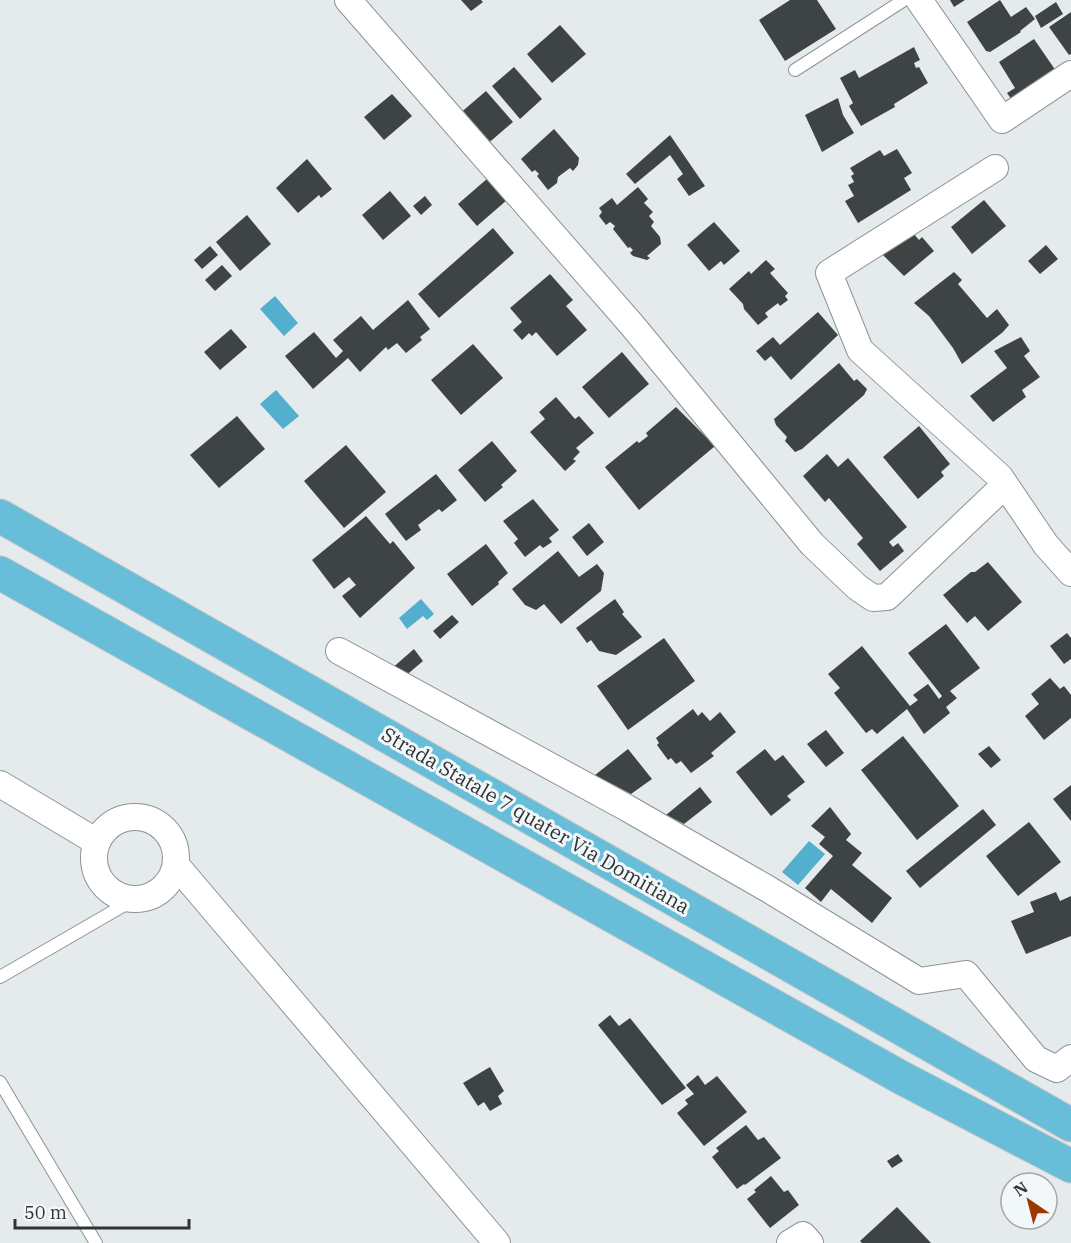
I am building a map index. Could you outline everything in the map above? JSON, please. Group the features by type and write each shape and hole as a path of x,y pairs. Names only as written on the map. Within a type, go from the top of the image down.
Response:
{"highway":[{"name":"Strada Statale 7 quater Via Domitiana","path":"0,516 1071,1125"},
{"path":"0,573 892,1072 1071,1166"}],"street":[{"path":"348,0 632,325 812,544 857,587 873,598 887,597 1005,485"},
{"path":"919,0 1002,120 1071,74"},
{"path":"995,168 830,273 860,350 1000,477 1046,545 1071,573"},
{"path":"339,651 627,808 919,981 966,974 1036,1059 1057,1069 1071,1058"},
{"path":"0,784 97,842"},
{"path":"140,817 153,821 172,839 176,852 176,865 172,876 156,894 133,900 120,897 108,890 94,868 94,855 97,842 104,831 114,823 127,818 140,817"},
{"path":"176,865 497,1243"},
{"path":"790,1243 803,1235 810,1243"}],"lane":[{"path":"795,70 904,0"},
{"path":"0,977 133,900"},
{"path":"0,1082 96,1243"}],"water":[{"path":"275,296 298,323 284,336 260,309"},
{"path":"276,390 299,416 283,429 260,404"},
{"path":"421,599 434,614 427,620 423,616 407,629 399,618"},
{"path":"809,841 825,854 798,885 782,872"}],"building":[{"path":"461,0 481,0 483,2 471,11"},
{"path":"790,0 817,0 836,29 785,61 759,20"},
{"path":"950,0 965,0 954,7"},
{"path":"1000,0 1011,17 1026,7 1035,19 1021,32 990,52 986,51 967,22"},
{"path":"1056,2 1063,14 1041,28 1035,16"},
{"path":"1071,12 1071,54 1069,55 1049,27"},
{"path":"560,25 586,54 552,83 527,54"},
{"path":"1034,39 1056,71 1014,103 1007,93 1015,88 999,62"},
{"path":"914,47 920,60 914,63 916,68 919,67 928,83 894,104 895,107 861,126 849,106 853,103 840,78 855,70 859,78"},
{"path":"514,67 542,99 520,119 492,86"},
{"path":"486,91 513,122 485,146 458,115"},
{"path":"392,94 412,116 384,140 364,117"},
{"path":"838,98 843,115 854,133 822,152 805,115"},
{"path":"554,129 579,158 578,165 573,171 570,168 558,177 557,183 548,190 537,176 539,174 535,170 532,172 521,159"},
{"path":"670,135 705,186 689,196 677,179 683,174 670,155 635,184 626,174"},
{"path":"897,149 912,173 904,178 911,190 858,223 845,201 854,196 848,185 854,182 851,176 854,174 850,168 880,150 884,156"},
{"path":"307,159 332,189 321,198 319,195 298,213 276,188"},
{"path":"488,178 507,200 477,226 458,204"},
{"path":"638,187 648,199 644,203 653,212 649,216 654,222 651,226 660,237 661,244 647,256 650,258 647,260 633,256 630,253 633,250 628,248 613,229 615,226 610,222 606,225 599,216 602,212 599,208 612,198 617,205"},
{"path":"390,191 411,216 383,240 362,215"},
{"path":"425,196 432,205 421,215 413,206"},
{"path":"984,200 1006,226 972,254 951,227"},
{"path":"247,215 271,244 240,271 216,242"},
{"path":"714,222 740,251 724,265 721,261 709,271 687,245"},
{"path":"908,227 919,240 922,237 934,251 904,276 879,251"},
{"path":"493,228 514,253 439,318 418,294"},
{"path":"1046,245 1058,259 1040,274 1028,261"},
{"path":"210,246 218,255 202,269 194,260"},
{"path":"766,260 775,269 770,273 788,293 785,296 788,300 780,306 778,303 765,313 768,317 758,325 729,289 749,271 751,274"},
{"path":"222,265 232,276 215,291 205,280"},
{"path":"954,272 962,280 958,284 987,318 997,309 1009,325 962,364 929,316 914,303"},
{"path":"550,274 573,300 566,306 587,330 557,356 536,332 532,336 529,333 522,340 513,330 522,322 510,308"},
{"path":"408,300 430,329 420,337 422,340 406,353 397,343 388,350 386,347 360,372 348,358 313,389 285,356 314,332 336,358 343,351 333,340 361,316 373,330"},
{"path":"818,312 838,335 791,380 771,356 765,361 756,351 773,337 780,345"},
{"path":"231,329 247,347 220,370 204,352"},
{"path":"1021,337 1030,351 1024,356 1040,377 1022,390 1026,397 993,422 970,396 1007,368 994,351"},
{"path":"473,344 503,378 461,415 431,380"},
{"path":"622,352 649,384 609,418 582,387"},
{"path":"839,363 854,381 857,379 867,389 864,395 802,449 795,452 785,441 787,437 776,425 774,419"},
{"path":"556,397 575,419 579,416 594,433 576,448 580,452 573,459 576,461 565,471 530,432 545,419 539,412"},
{"path":"676,407 715,446 639,510 605,467 637,441 639,443 648,436 646,433"},
{"path":"237,416 265,449 219,488 190,455"},
{"path":"919,426 950,464 941,472 944,476 918,499 883,457"},
{"path":"492,441 517,471 485,502 458,470"},
{"path":"346,445 386,492 344,528 304,481"},
{"path":"827,454 838,467 848,458 907,527 889,542 893,547 898,543 904,551 880,571 857,544 863,538 829,498 825,502 803,476"},
{"path":"436,474 457,500 442,512 439,509 418,525 421,530 406,541 385,514"},
{"path":"533,499 559,530 549,538 552,542 543,548 540,545 525,557 514,543 518,539 503,521"},
{"path":"366,516 390,544 393,541 415,568 360,618 342,596 356,585 349,577 334,589 312,560"},
{"path":"589,523 604,542 587,556 572,537"},
{"path":"486,544 508,573 498,582 499,584 472,606 447,574"},
{"path":"558,551 579,577 597,564 604,573 601,591 561,624 544,604 536,610 525,605 512,589"},
{"path":"988,562 1022,602 988,631 975,616 967,623 943,595 971,572 975,572"},
{"path":"615,599 624,612 622,614 642,637 616,655 599,651 591,640 587,643 576,628"},
{"path":"452,615 459,622 440,639 433,631"},
{"path":"946,624 980,668 950,691 957,698 946,707 950,713 924,734 907,709 877,734 872,729 866,733 834,693 840,688 828,674 862,646 910,706 918,700 913,695 928,684 939,699 942,696 908,653"},
{"path":"1067,633 1071,638 1071,659 1064,664 1050,646"},
{"path":"664,638 695,681 628,730 597,686"},
{"path":"414,649 423,661 403,678 390,670"},
{"path":"1050,678 1060,689 1064,686 1071,695 1071,718 1044,740 1025,716 1039,704 1031,694"},
{"path":"693,709 698,716 702,712 710,721 720,712 736,732 711,753 714,756 691,773 681,761 676,764 671,758 668,760 657,745 659,743 656,738"},
{"path":"826,730 844,753 826,767 807,744"},
{"path":"903,736 959,806 917,840 861,770"},
{"path":"989,746 1001,760 991,768 978,754"},
{"path":"628,749 652,779 631,794 595,775"},
{"path":"765,749 775,761 783,755 805,782 787,796 791,800 771,816 736,772"},
{"path":"1071,785 1071,821 1053,799"},
{"path":"700,787 712,802 684,824 666,815"},
{"path":"830,807 851,834 846,840 862,853 852,865 892,898 872,923 831,889 821,902 805,888 833,856 819,844 825,837 811,826"},
{"path":"983,809 996,825 920,888 906,871"},
{"path":"1029,822 1061,862 1018,896 986,856"},
{"path":"1056,892 1060,901 1071,896 1071,936 1026,954 1011,921 1034,912 1030,902"},
{"path":"610,1015 619,1026 630,1018 686,1088 662,1105 598,1025"},
{"path":"490,1067 504,1091 498,1096 502,1104 490,1111 484,1102 478,1106 463,1083"},
{"path":"698,1075 705,1085 717,1076 747,1112 704,1146 677,1113 688,1104 685,1100 694,1094 686,1085"},
{"path":"746,1125 758,1140 764,1137 781,1158 737,1189 712,1157 719,1151 716,1148"},
{"path":"898,1154 903,1161 892,1168 887,1161"},
{"path":"771,1176 784,1192 788,1190 799,1205 770,1228 747,1199"},
{"path":"897,1207 931,1243 862,1243 860,1241"}]}
